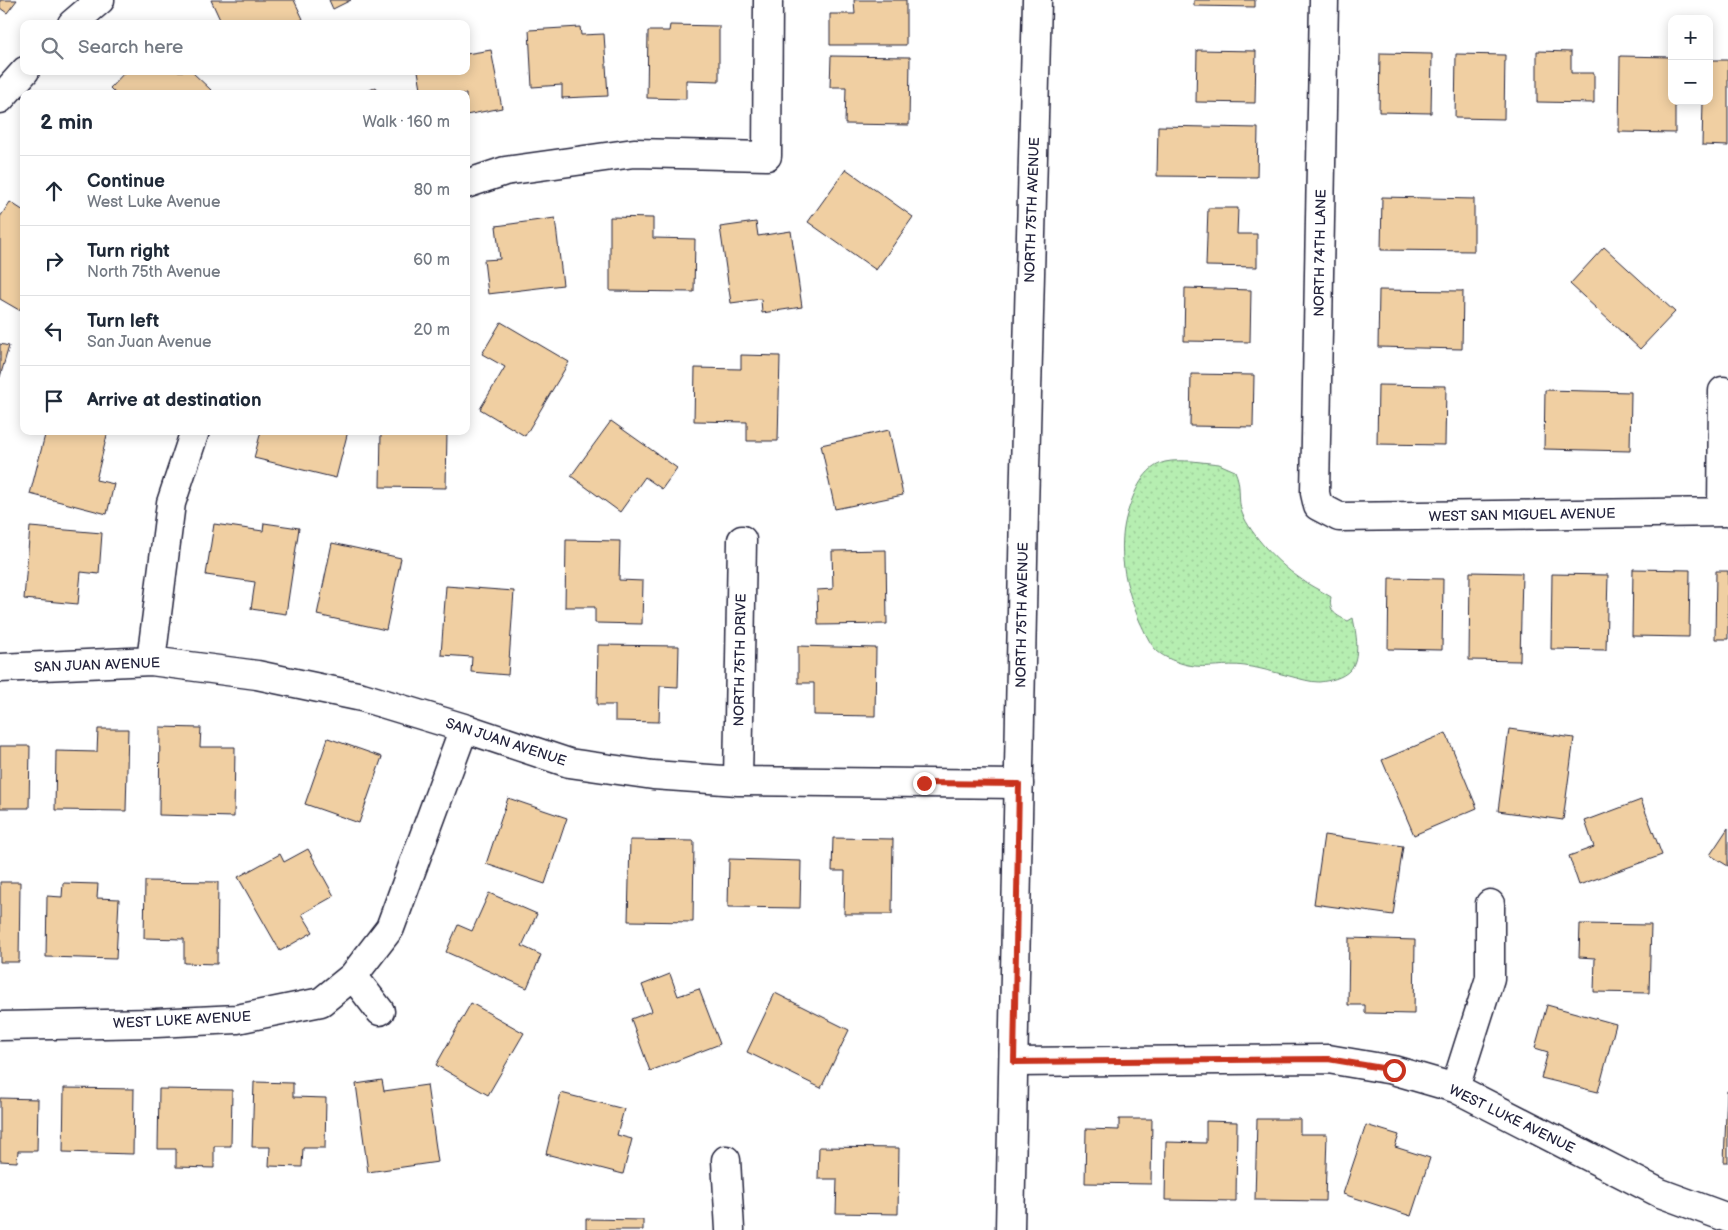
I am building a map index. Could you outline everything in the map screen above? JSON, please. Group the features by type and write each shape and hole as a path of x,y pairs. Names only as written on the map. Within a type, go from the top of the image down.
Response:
{"street":[{"path":"77,20 100,0"},
{"path":"470,183 505,171 634,153 767,156 768,0"},
{"name":"NORTH 75TH AVENUE","path":"1010,1230 1024,509 1037,0"},
{"name":"NORTH 74TH LANE","path":"1318,506 1315,493 1324,0"},
{"path":"0,99 21,75"},
{"path":"1723,391 1725,512"},
{"path":"151,661 171,503 194,435"},
{"name":"WEST SAN MIGUEL AVENUE","path":"1318,506 1340,517 1725,512"},
{"name":"NORTH 75TH DRIVE","path":"738,781 742,540"},
{"name":"SAN JUAN AVENUE","path":"0,668 151,661 257,675 362,696 569,763 653,775 738,781 1019,784"},
{"name":"WEST LUKE AVENUE","path":"0,1026 156,1023 237,1019 321,1002 353,976 390,928 464,728"},
{"path":"1455,1088 1490,978 1490,904"},
{"path":"353,976 380,1011"},
{"name":"WEST LUKE AVENUE","path":"1014,1062 1328,1059 1394,1070 1455,1088 1660,1193 1728,1218"},
{"path":"726,1160 730,1230"}],"green space":[{"path":"1192,461 1219,464 1235,471 1242,513 1258,539 1290,571 1306,583 1331,597 1330,602 1334,613 1348,621 1353,618 1357,652 1356,659 1347,673 1331,680 1316,682 1245,666 1188,665 1168,658 1157,651 1147,637 1140,622 1126,581 1123,553 1124,525 1137,488 1151,469 1165,462"}],"building":[{"path":"0,0 17,0 7,13 0,8"},
{"path":"211,0 294,0 303,19 301,20 220,20"},
{"path":"329,0 351,0 333,9"},
{"path":"854,0 906,0 906,45 830,45 830,14 855,14"},
{"path":"1194,0 1255,0 1255,7 1194,6"},
{"path":"670,25 719,26 719,81 686,80 686,99 647,98 648,31 669,31"},
{"path":"580,27 581,35 604,34 608,96 562,98 562,85 532,87 529,30"},
{"path":"491,50 502,108 470,114 470,90 421,90 419,75 470,75 470,53"},
{"path":"1197,50 1256,51 1255,103 1196,102"},
{"path":"1537,51 1571,52 1571,73 1594,73 1594,103 1537,102"},
{"path":"1380,53 1432,54 1431,113 1379,112"},
{"path":"1456,54 1505,55 1504,119 1455,118"},
{"path":"831,56 910,57 909,125 845,124 846,87 830,87"},
{"path":"1620,56 1668,57 1668,105 1675,105 1675,133 1619,132"},
{"path":"1713,60 1728,60 1728,146 1702,145 1703,105 1713,105"},
{"path":"122,75 195,75 211,90 112,90 110,88"},
{"path":"1158,126 1258,128 1257,177 1157,176"},
{"path":"846,169 913,217 876,270 808,222"},
{"path":"1382,197 1474,199 1474,251 1381,250"},
{"path":"10,202 20,208 19,310 0,299 0,217"},
{"path":"1208,208 1238,208 1237,234 1257,234 1257,267 1206,266"},
{"path":"610,217 653,218 653,238 695,239 694,292 610,291"},
{"path":"555,218 563,285 488,294 484,260 500,259 496,226"},
{"path":"756,222 758,236 791,231 802,307 762,313 761,299 731,303 720,227"},
{"path":"1604,247 1675,312 1640,349 1570,284"},
{"path":"1185,288 1251,290 1250,342 1184,341"},
{"path":"1379,290 1463,291 1462,349 1378,347"},
{"path":"501,322 569,362 525,436 480,409 505,367 482,354"},
{"path":"0,344 9,346 0,377"},
{"path":"741,355 780,356 778,441 747,441 747,422 694,421 695,368 741,369"},
{"path":"1191,374 1254,375 1253,427 1190,426"},
{"path":"1378,385 1446,386 1445,445 1377,444"},
{"path":"1545,390 1631,392 1630,451 1544,449"},
{"path":"611,421 677,468 662,489 645,477 620,512 571,476"},
{"path":"889,430 903,495 835,509 821,445"},
{"path":"45,435 107,435 96,480 114,484 107,514 30,494"},
{"path":"260,435 347,435 336,478 254,458"},
{"path":"381,435 447,435 446,488 380,487"},
{"path":"264,523 299,528 286,614 251,609 255,582 206,575 214,524 263,531"},
{"path":"30,527 102,533 99,574 81,572 78,604 24,599"},
{"path":"566,540 620,541 619,580 643,581 642,624 595,623 595,607 565,607"},
{"path":"332,543 401,558 386,630 317,615"},
{"path":"886,550 887,624 818,625 817,590 833,589 832,551"},
{"path":"1633,569 1690,570 1689,637 1632,636"},
{"path":"1716,571 1728,571 1728,639 1715,639"},
{"path":"1470,572 1522,573 1520,661 1469,660"},
{"path":"1552,574 1608,575 1606,650 1551,649"},
{"path":"1389,578 1443,579 1442,650 1388,649"},
{"path":"446,586 514,591 508,675 471,672 472,657 441,655"},
{"path":"598,645 679,646 678,687 660,686 659,722 615,721 615,705 597,705"},
{"path":"798,646 876,648 875,716 814,715 814,683 798,683"},
{"path":"160,727 201,728 200,747 235,747 234,817 159,815"},
{"path":"98,729 128,729 126,811 55,810 56,751 97,752"},
{"path":"1509,729 1574,738 1563,820 1498,811"},
{"path":"1446,733 1477,808 1414,835 1382,760"},
{"path":"328,738 382,757 359,823 305,804"},
{"path":"0,746 30,746 29,808 0,808"},
{"path":"508,798 567,818 545,884 486,864"},
{"path":"1641,800 1662,855 1579,885 1569,856 1594,847 1585,821"},
{"path":"1728,828 1728,866 1710,855"},
{"path":"1324,835 1403,846 1393,915 1314,904"},
{"path":"833,838 893,839 892,914 844,914 845,871 832,871"},
{"path":"630,840 694,841 693,922 628,921"},
{"path":"308,849 334,896 302,914 313,932 280,951 238,877 280,854 284,862"},
{"path":"729,859 801,861 800,908 728,907"},
{"path":"145,881 218,882 217,964 184,963 184,939 144,938"},
{"path":"0,882 20,882 19,962 0,962"},
{"path":"63,883 98,884 97,898 119,899 116,959 46,957 47,896 62,897"},
{"path":"489,893 537,914 522,946 541,955 527,988 446,952 458,925 472,931"},
{"path":"1580,924 1651,925 1649,993 1594,992 1595,958 1579,957"},
{"path":"1349,938 1415,940 1414,1014 1365,1013 1365,1005 1348,1005"},
{"path":"670,974 678,996 699,989 720,1044 650,1071 631,1019 652,1011 642,985"},
{"path":"775,993 849,1030 821,1088 747,1052"},
{"path":"471,1003 524,1033 488,1095 436,1065"},
{"path":"1547,1005 1616,1024 1598,1092 1541,1078 1548,1052 1535,1048"},
{"path":"382,1080 384,1091 427,1085 438,1162 368,1172 356,1084"},
{"path":"254,1082 293,1083 293,1097 326,1098 325,1148 303,1148 302,1167 269,1166 270,1147 252,1147"},
{"path":"64,1088 134,1089 133,1154 63,1152"},
{"path":"159,1089 232,1090 231,1146 214,1146 214,1168 176,1167 176,1149 158,1149"},
{"path":"1727,1091 1728,1162 1724,1162"},
{"path":"561,1093 624,1109 617,1135 632,1139 623,1174 546,1154"},
{"path":"0,1098 38,1099 37,1151 18,1151 17,1162 0,1161"},
{"path":"1119,1119 1152,1119 1151,1184 1085,1183 1086,1129 1119,1130"},
{"path":"1257,1119 1300,1119 1300,1134 1327,1134 1325,1201 1255,1200"},
{"path":"1206,1121 1237,1122 1236,1201 1165,1200 1166,1142 1206,1143"},
{"path":"1366,1125 1399,1135 1395,1147 1430,1158 1411,1216 1343,1194"},
{"path":"819,1147 899,1148 898,1214 836,1213 837,1179 818,1179"},
{"path":"586,1219 643,1220 643,1230 586,1230"}],"route":[{"path":"924,783 1019,784 1014,1062 1328,1059 1394,1070"}]}
